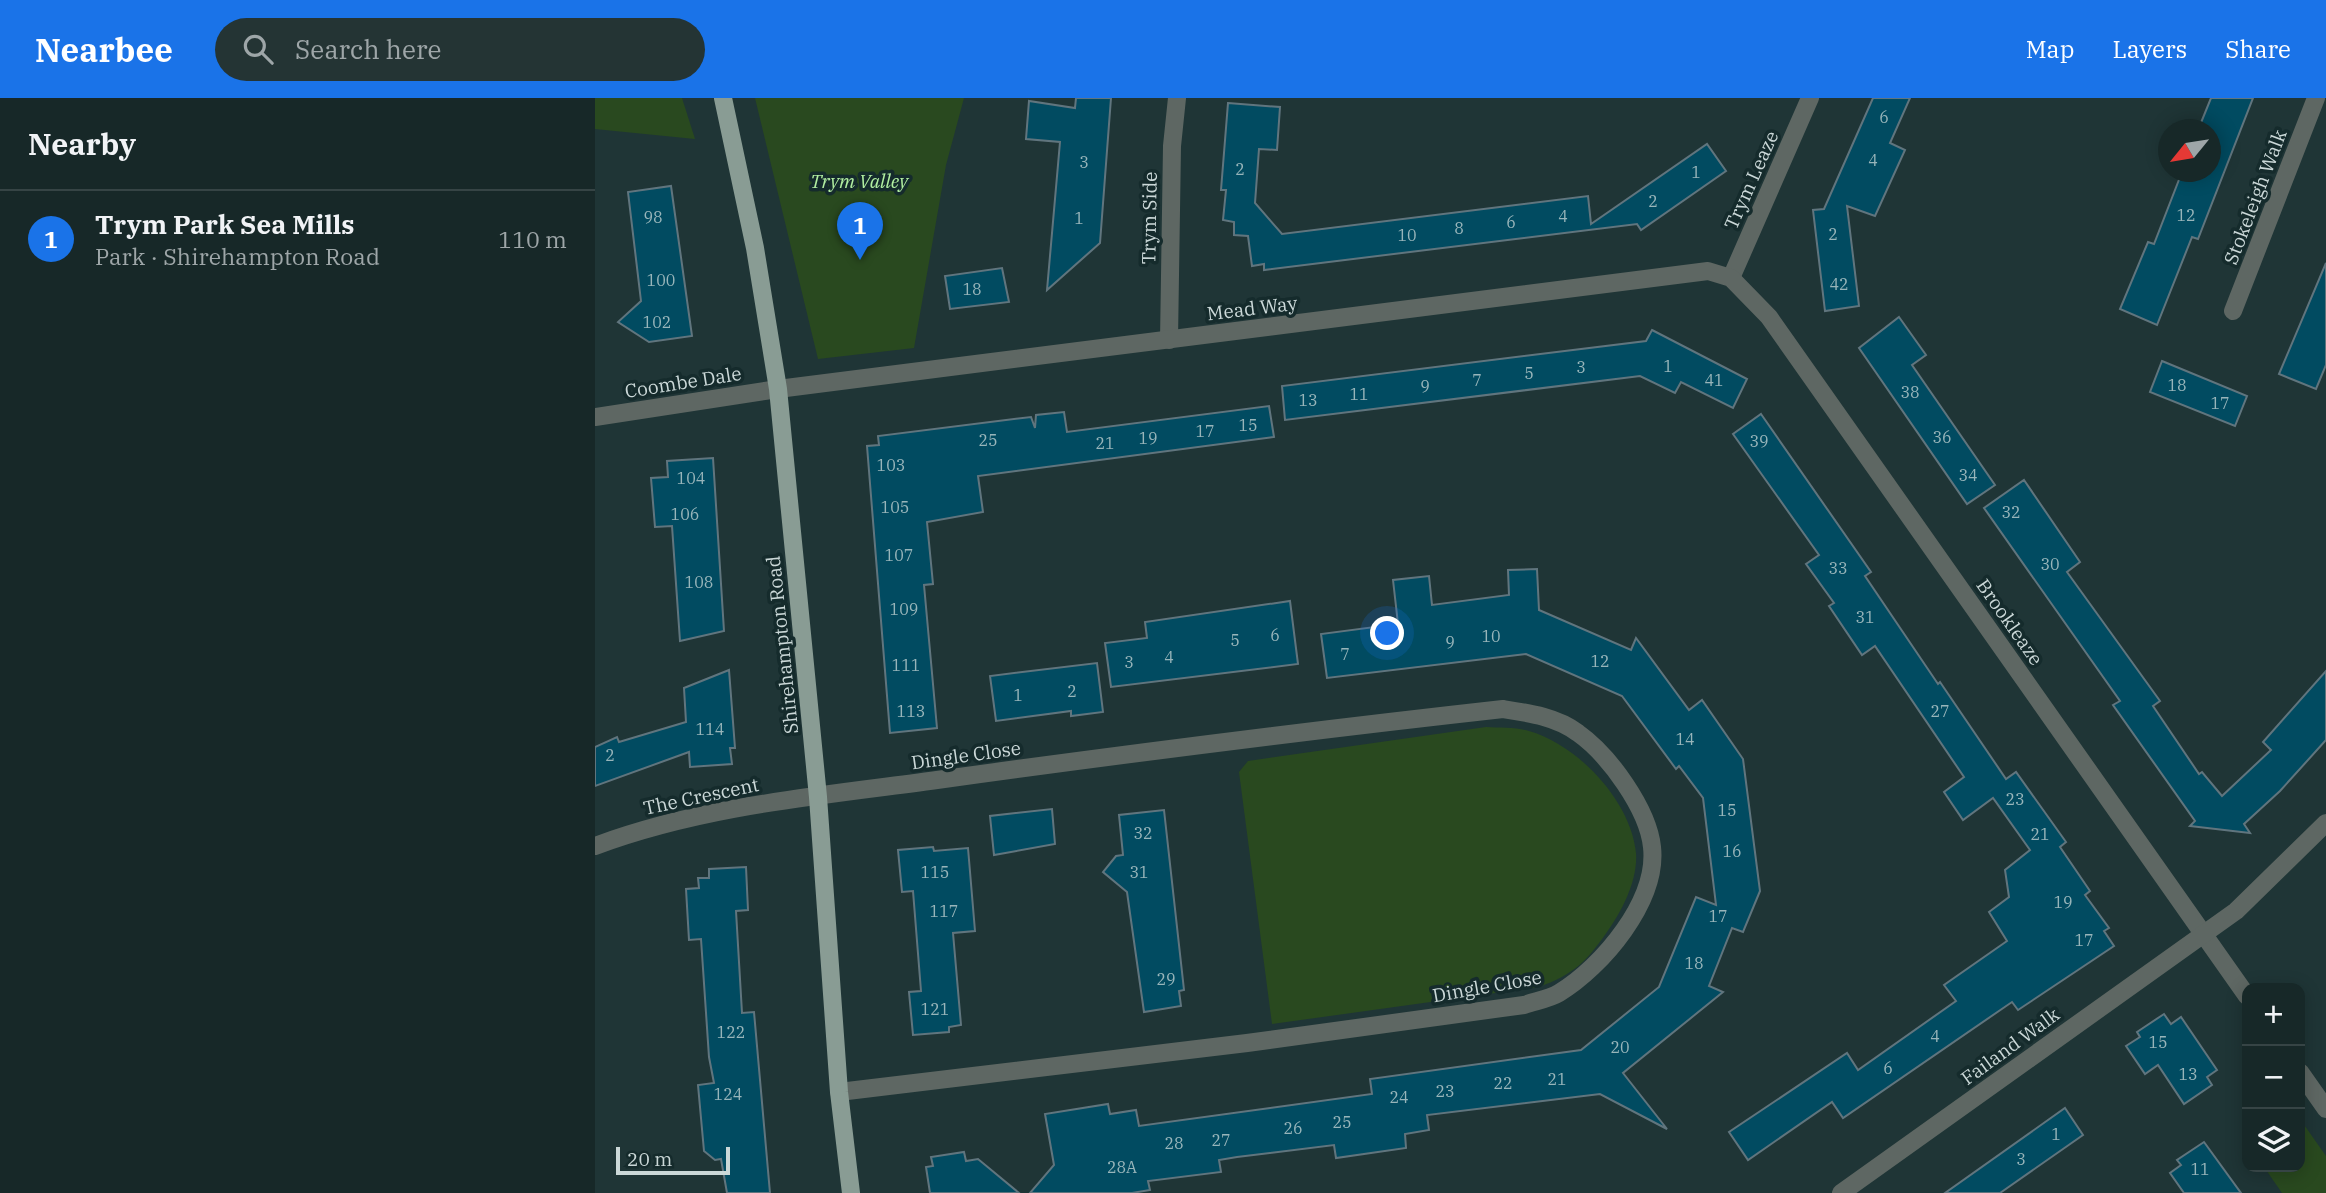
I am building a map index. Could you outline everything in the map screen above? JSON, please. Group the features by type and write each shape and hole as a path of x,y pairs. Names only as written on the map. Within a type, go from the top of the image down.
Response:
{"main road":[{"name":"Shirehampton Road","path":"723,98 755,248 778,389 818,797 839,1092 851,1193"}],"street":[{"name":"Trym Side","path":"1168,340 1171,146 1177,98"},
{"name":"Trym Leaze","path":"1731,278 1810,98"},
{"name":"Stokeleigh Walk","path":"2233,311 2316,98"},
{"name":"Mead Way","path":"778,389 1708,271 1731,278"},
{"name":"Brookleaze","path":"1731,278 1769,317 2242,989"},
{"name":"Coombe Dale","path":"595,417 778,389"},
{"name":"Dingle Close","path":"818,797 1220,741 1503,709 1541,715 1578,732 1613,767 1633,797 1652,847 1646,891 1627,924 1599,963 1557,995 1524,1005 1255,1042 839,1092"},
{"name":"The Crescent","path":"595,846 633,832 725,808 818,797"},
{"name":"Failand Walk","path":"1841,1193 2236,911 2326,823"},
{"path":"2305,1079 2326,1109"}],"green space":[{"path":"595,98 682,98 695,139 595,129"},
{"name":"Trym Valley","path":"755,98 964,98 946,165 914,348 818,359"},
{"path":"1486,727 1513,728 1547,738 1583,762 1613,795 1632,833 1636,863 1632,884 1613,924 1585,959 1570,972 1539,987 1272,1024 1239,772 1248,761"},
{"path":"2305,1126 2326,1156 2326,1193 2282,1193 2267,1172 2305,1172"}],"building":[{"path":"1076,98 1111,98 1100,243 1047,290 1060,142 1026,139 1029,101 1075,108"},
{"path":"1873,98 1910,98 1890,143 1905,150 1875,216 1847,206 1859,306 1825,311 1813,210 1824,209"},
{"path":"2211,98 2253,98 2221,180 2221,119 2202,119"},
{"path":"1228,103 1280,107 1277,150 1259,149 1255,203 1282,234 1588,196 1591,224 1707,144 1726,171 1641,230 1637,224 1264,270 1264,264 1252,266 1248,236 1234,235 1234,222 1223,220 1226,190 1221,190"},
{"path":"2178,182 2220,182 2198,239 2192,237 2157,325 2120,309 2148,242 2154,244"},
{"path":"671,186 692,336 649,342 618,322 641,301 628,192"},
{"path":"2326,263 2326,365 2316,389 2279,374"},
{"path":"1002,268 1009,302 950,309 945,276"},
{"path":"1899,317 1926,355 1912,365 1995,485 1967,504 1859,348"},
{"path":"1652,330 1747,379 1733,408 1681,382 1675,393 1640,376 1285,420 1282,386 1646,341"},
{"path":"2162,361 2247,396 2235,426 2150,392"},
{"path":"1269,406 1274,437 978,476 983,512 927,522 933,584 924,585 937,728 890,733 867,446 879,445 878,436 1031,417 1035,428 1036,415 1064,412 1067,432"},
{"path":"1761,414 1871,572 1865,576 1938,684 1940,682 2006,779 2016,772 2066,842 2060,847 2090,891 2085,895 2109,928 2104,931 2114,946 2018,1010 2012,1002 1843,1118 1832,1102 1748,1160 1729,1132 1847,1053 1858,1070 1956,1001 1944,985 2007,941 1989,912 2009,897 2005,870 2030,850 1993,798 1963,820 1944,792 1964,777 1875,646 1862,655 1829,606 1834,603 1806,564 1819,555 1733,434"},
{"path":"713,458 724,631 680,641 672,526 655,527 651,478 668,477 667,461"},
{"path":"2024,480 2080,562 2067,572 2160,701 2153,706 2199,774 2202,772 2222,796 2271,750 2263,742 2326,671 2326,740 2280,791 2244,824 2250,833 2190,826 2195,821 2113,705 2120,701 1984,508"},
{"path":"1537,569 1539,610 1631,650 1636,638 1689,710 1702,700 1743,759 1760,891 1743,932 1732,928 1709,986 1723,992 1623,1073 1667,1129 1600,1094 1427,1115 1429,1130 1405,1134 1406,1148 1336,1158 1334,1145 1237,1157 1219,1160 1221,1172 1148,1181 1150,1190 1132,1193 1030,1193 1054,1165 1045,1114 1108,1104 1110,1114 1136,1110 1139,1126 1372,1094 1370,1079 1581,1050 1659,987 1696,897 1716,905 1703,798 1679,766 1676,769 1622,696 1526,654 1327,678 1321,634 1398,624 1393,580 1429,576 1432,605 1509,595 1508,570"},
{"path":"1290,601 1298,664 1111,687 1105,643 1147,638 1145,622"},
{"path":"1097,663 1103,712 1071,716 1071,711 996,721 990,676"},
{"path":"729,670 735,748 730,748 732,764 690,767 689,752 595,786 595,747 617,737 619,742 686,722 684,688"},
{"path":"1052,809 1055,844 994,855 990,816"},
{"path":"1164,810 1184,990 1179,991 1181,1006 1144,1012 1127,892 1103,872 1116,856 1123,855 1119,815"},
{"path":"933,847 934,851 968,848 975,931 953,933 961,1025 949,1027 949,1032 913,1035 909,992 921,991 913,891 902,892 898,850"},
{"path":"746,867 748,910 736,911 742,1013 754,1012 770,1193 727,1193 721,1159 715,1160 704,1151 698,1085 714,1083 709,1057 701,939 689,940 686,889 699,888 698,878 709,878 709,869"},
{"path":"2164,1014 2171,1024 2181,1017 2217,1070 2207,1077 2212,1085 2184,1104 2158,1065 2145,1074 2126,1046 2140,1037 2137,1032"},
{"path":"2065,1108 2083,1135 2000,1193 1945,1193"},
{"path":"2204,1142 2241,1193 2184,1193 2170,1173 2181,1165 2177,1160"},
{"path":"964,1152 966,1161 978,1159 1019,1193 930,1193 926,1167 933,1166 931,1157"}],"place":[{"name":"Trym Park Sea Mills","path":"860,260"}]}
